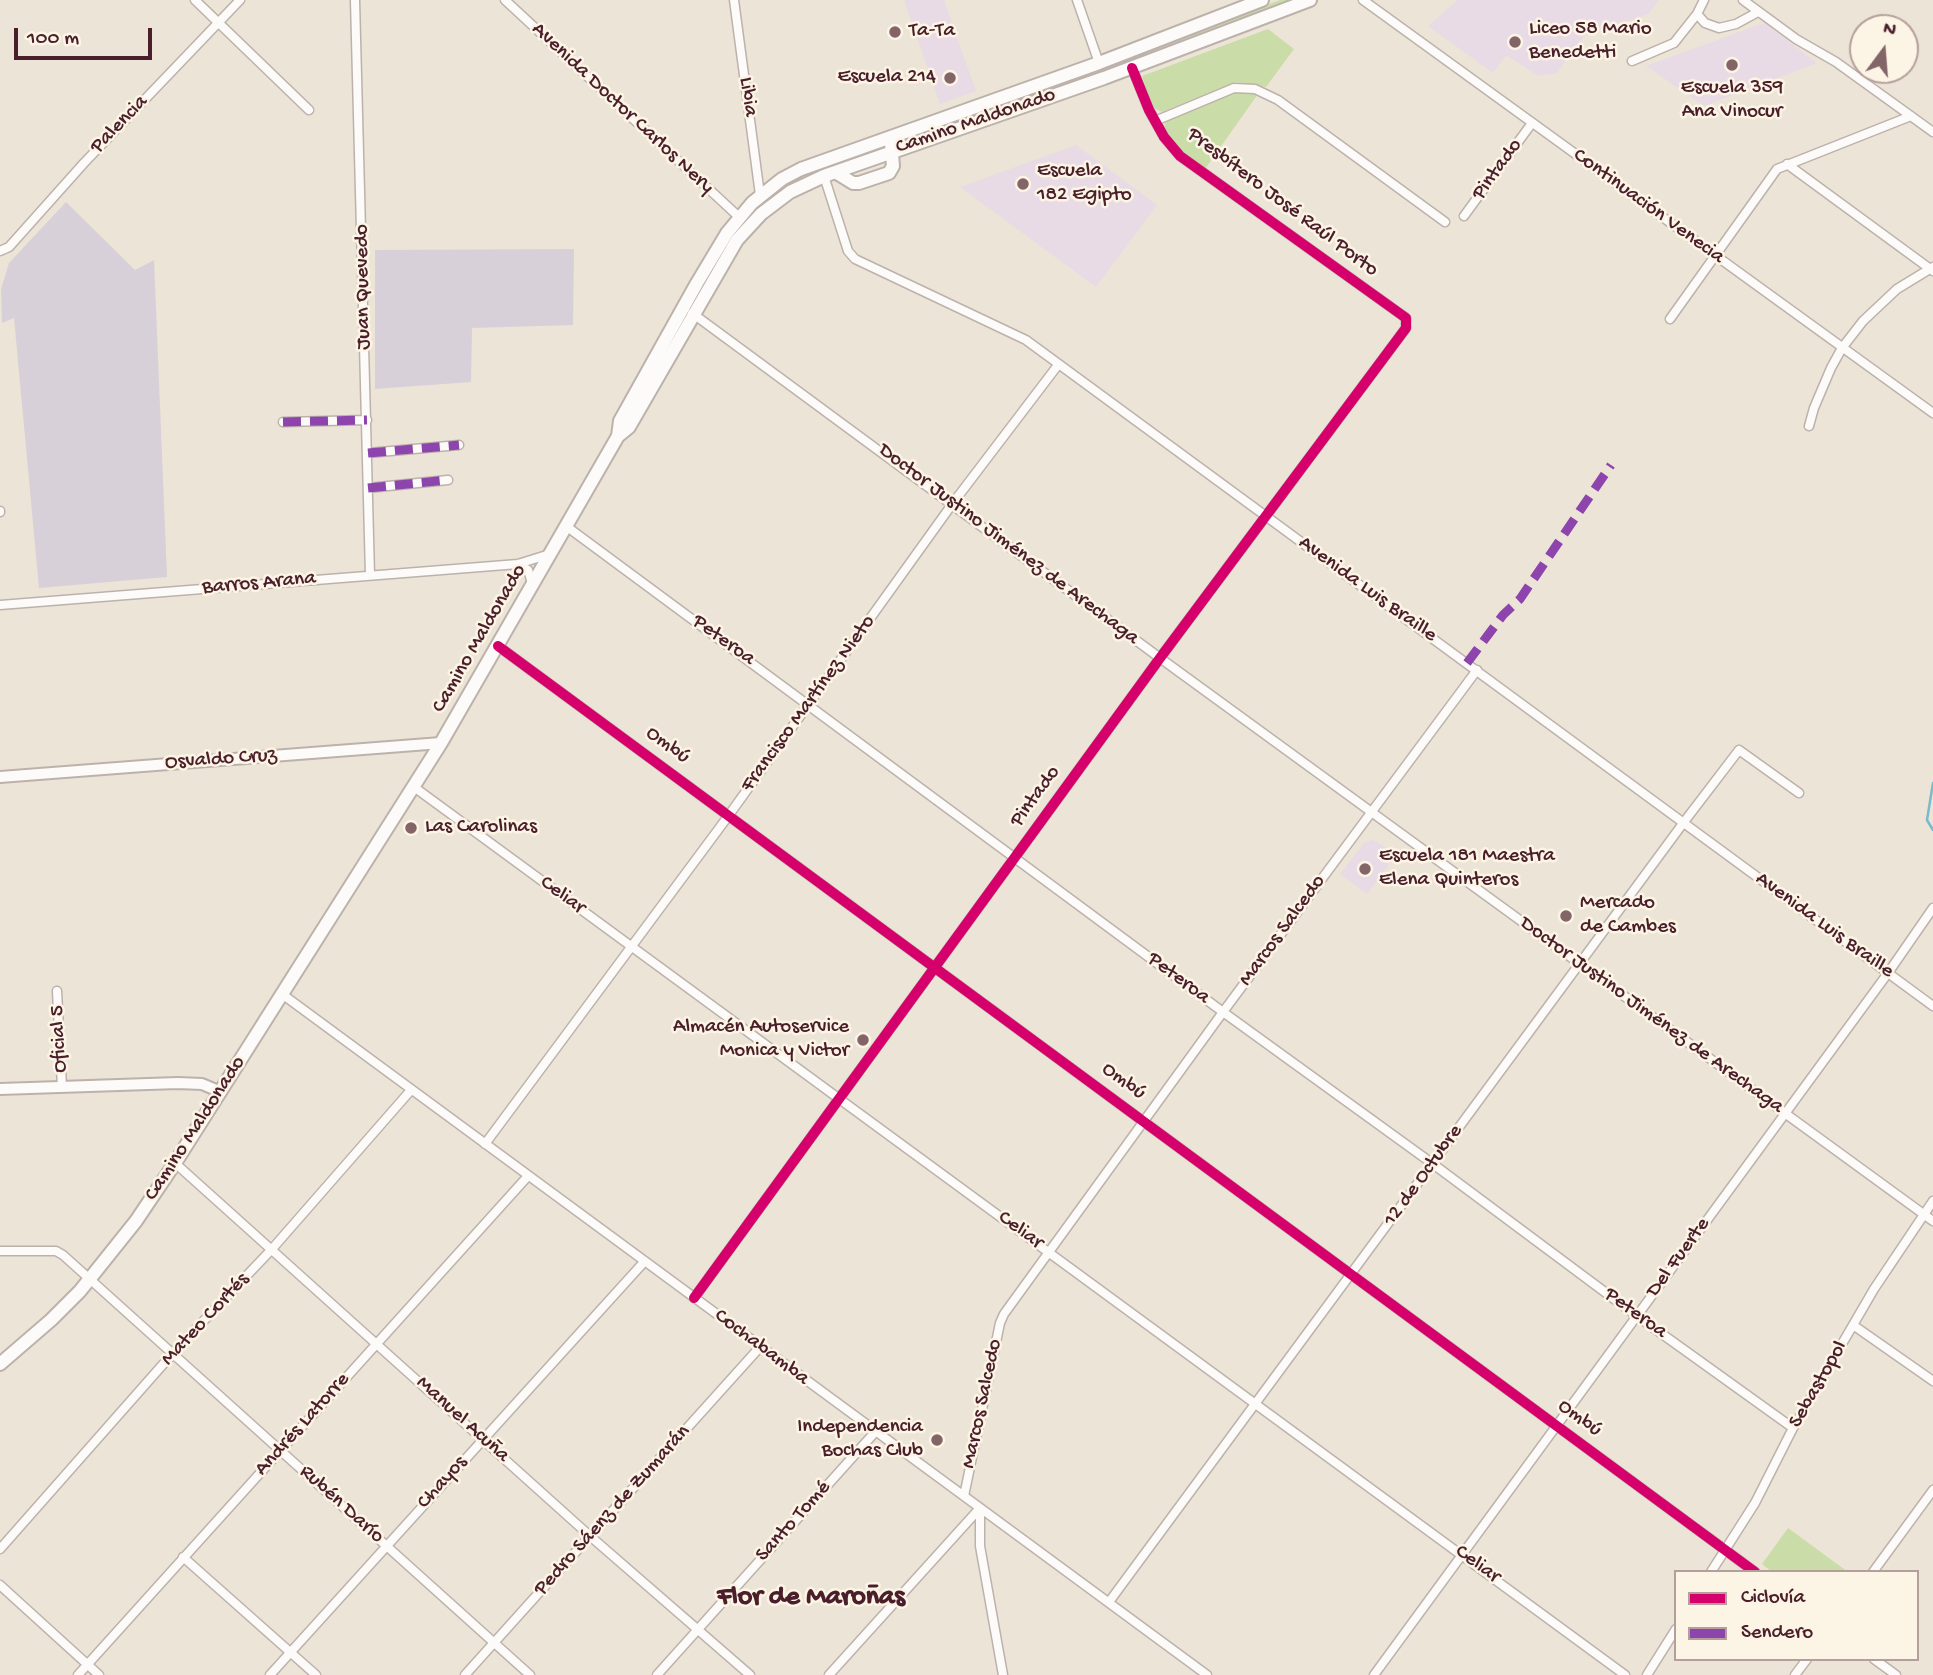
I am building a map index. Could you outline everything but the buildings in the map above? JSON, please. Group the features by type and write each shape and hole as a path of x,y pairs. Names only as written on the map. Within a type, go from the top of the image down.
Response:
{"main road":[{"name":"Camino Maldonado","path":"689,310 716,250 760,195 782,179 802,169 1099,63 1262,0"},
{"name":"Camino Maldonado","path":"0,1364 51,1320 89,1280 130,1229 175,1163 441,744 618,436 620,421 689,310 737,240 761,214 790,192 829,174 1132,68 1310,0"},
{"path":"829,174 853,183 878,177 892,170 893,151 889,137"}],"street":[{"path":"195,0 309,110"},
{"name":"Palencia","path":"1,251 9,247 84,163 240,0"},
{"name":"Juan Quevedo","path":"355,0 370,575"},
{"name":"Avenida Doctor Carlos Nery","path":"505,0 739,218"},
{"name":"Libia","path":"734,0 760,195"},
{"path":"1077,0 1099,63"},
{"name":"Continuación Venecia","path":"1363,0 1933,413"},
{"path":"1632,61 1674,43 1697,14 1704,0"},
{"path":"1743,0 1796,40 1836,62 1933,132"},
{"path":"1697,14 1705,23 1718,28 1736,24 1758,12"},
{"name":"Presbítero José Raúl Porto","path":"1132,68 1155,121 1172,147 1197,170 1406,318"},
{"path":"1155,121 1234,88 1245,87 1265,92 1445,222"},
{"path":"1670,320 1777,169 1911,116"},
{"name":"Pintado","path":"1464,216 1532,124"},
{"path":"1787,164 1932,269 1897,289 1863,321 1842,348 1818,399 1809,426"},
{"name":"Avenida Luis Braille","path":"829,174 848,251 855,259 1026,340 1933,1006"},
{"name":"Doctor Justino Jiménez de Arechaga","path":"689,310 953,503 1160,659 1933,1221"},
{"name":"Pintado","path":"694,1298 1160,659 1406,328 1406,318"},
{"name":"Francisco Martínez Nieto","path":"485,1144 729,815 953,503 1058,365"},
{"path":"284,422 367,421"},
{"path":"368,453 459,445"},
{"path":"368,488 448,480"},
{"name":"Peteroa","path":"566,526 1223,1012 1794,1428"},
{"name":"Barros Arana","path":"0,605 518,564 552,553"},
{"path":"518,564 531,574 533,587"},
{"name":"Ombú","path":"498,646 1752,1570"},
{"name":"Marcos Salcedo","path":"964,1496 1004,1314 1476,670"},
{"name":"Osvaldo Cruz","path":"0,777 441,744"},
{"name":"12 de Octubre","path":"1109,1602 1739,750 1799,793"},
{"name":"Celiar","path":"414,787 1625,1675"},
{"name":"Del Fuerte","path":"1374,1675 1933,908"},
{"name":"Oficial 5","path":"57,991 62,1087"},
{"name":"Cochabamba","path":"282,994 1206,1675"},
{"path":"0,1089 178,1083 202,1084 221,1092"},
{"name":"Mateo Cortés","path":"0,1549 173,1353 272,1249 411,1090"},
{"name":"Manuel Acuña","path":"175,1163 590,1536 750,1675"},
{"name":"Andrés Latorre","path":"78,1675 528,1176"},
{"name":"Sebastopol","path":"1712,1570 1755,1503 1853,1325 1933,1201"},
{"name":"Rubén Darío","path":"0,1251 60,1252 530,1675"},
{"name":"Chayos","path":"270,1675 644,1262"},
{"path":"1853,1325 1933,1381"},
{"name":"Pedro Sáenz de Zumarán","path":"465,1675 760,1347"},
{"name":"Santo Tomé","path":"657,1675 876,1431"},
{"path":"1873,1570 1933,1490"},
{"path":"829,1675 980,1508"},
{"path":"980,1508 980,1546 1003,1675"},
{"path":"183,1557 316,1675"},
{"path":"0,1586 99,1675"},
{"path":"1647,1675 1674,1632"},
{"path":"1877,1661 1896,1675"}],"shaded area":[{"path":"904,0 944,0 976,91 940,104"},
{"name":"Liceo 58 Mario Benedetti","path":"1458,0 1659,0 1648,14 1584,36 1557,73 1539,76 1506,55 1493,73 1428,26"},
{"name":"Escuela 359 Ana Vinocur","path":"1764,23 1817,63 1704,106 1646,66"},
{"path":"1076,145 1157,205 1096,287 960,187"},
{"path":"66,202 135,270 154,260 167,577 39,588 14,318 2,323 1,289 9,263"},
{"path":"574,249 573,325 472,328 471,382 375,389 375,250"},
{"name":"Escuela 181 Maestra Elena Quinteros","path":"1371,840 1396,855 1367,894 1340,874 1364,843"}],"green space":[{"path":"1280,0 1290,0 897,143 897,141"},
{"path":"1268,29 1294,49 1266,87 1236,82 1162,112 1152,107 1142,76"},
{"path":"1250,91 1258,94 1205,169 1188,157 1164,129 1165,122 1169,119 1237,92"},
{"path":"1788,1528 1845,1570 1770,1570 1762,1564"}],"waterway":[{"path":"1933,783 1927,820 1933,830"}],"marked path":[{"path":"283,422 367,420"},
{"path":"368,453 459,445"},
{"path":"1467,663 1503,615 1520,599 1611,465"},
{"path":"368,488 448,480"}],"cycle path":[{"path":"694,1298 1160,658 1406,328 1406,318 1180,156 1164,137 1149,110 1132,68"},
{"path":"498,646 1752,1570"}],"place":[{"name":"Ta-Ta","path":"895,32"},
{"name":"Liceo 58 Mario Benedetti","path":"1515,42"},
{"name":"Escuela 359 Ana Vinocur","path":"1732,65"},
{"name":"Escuela 214","path":"950,78"},
{"name":"Escuela 182 Egipto","path":"1023,184"},
{"name":"Las Carolinas","path":"411,828"},
{"name":"Escuela 181 Maestra Elena Quinteros","path":"1365,869"},
{"name":"Mercado de Cambes","path":"1566,916"},
{"name":"Almacén Autoservice Monica y Victor","path":"863,1040"},
{"name":"Independencia Bochas Club","path":"937,1440"}],"district":[{"name":"Flor de Maroñas","path":"811,1599"}]}
